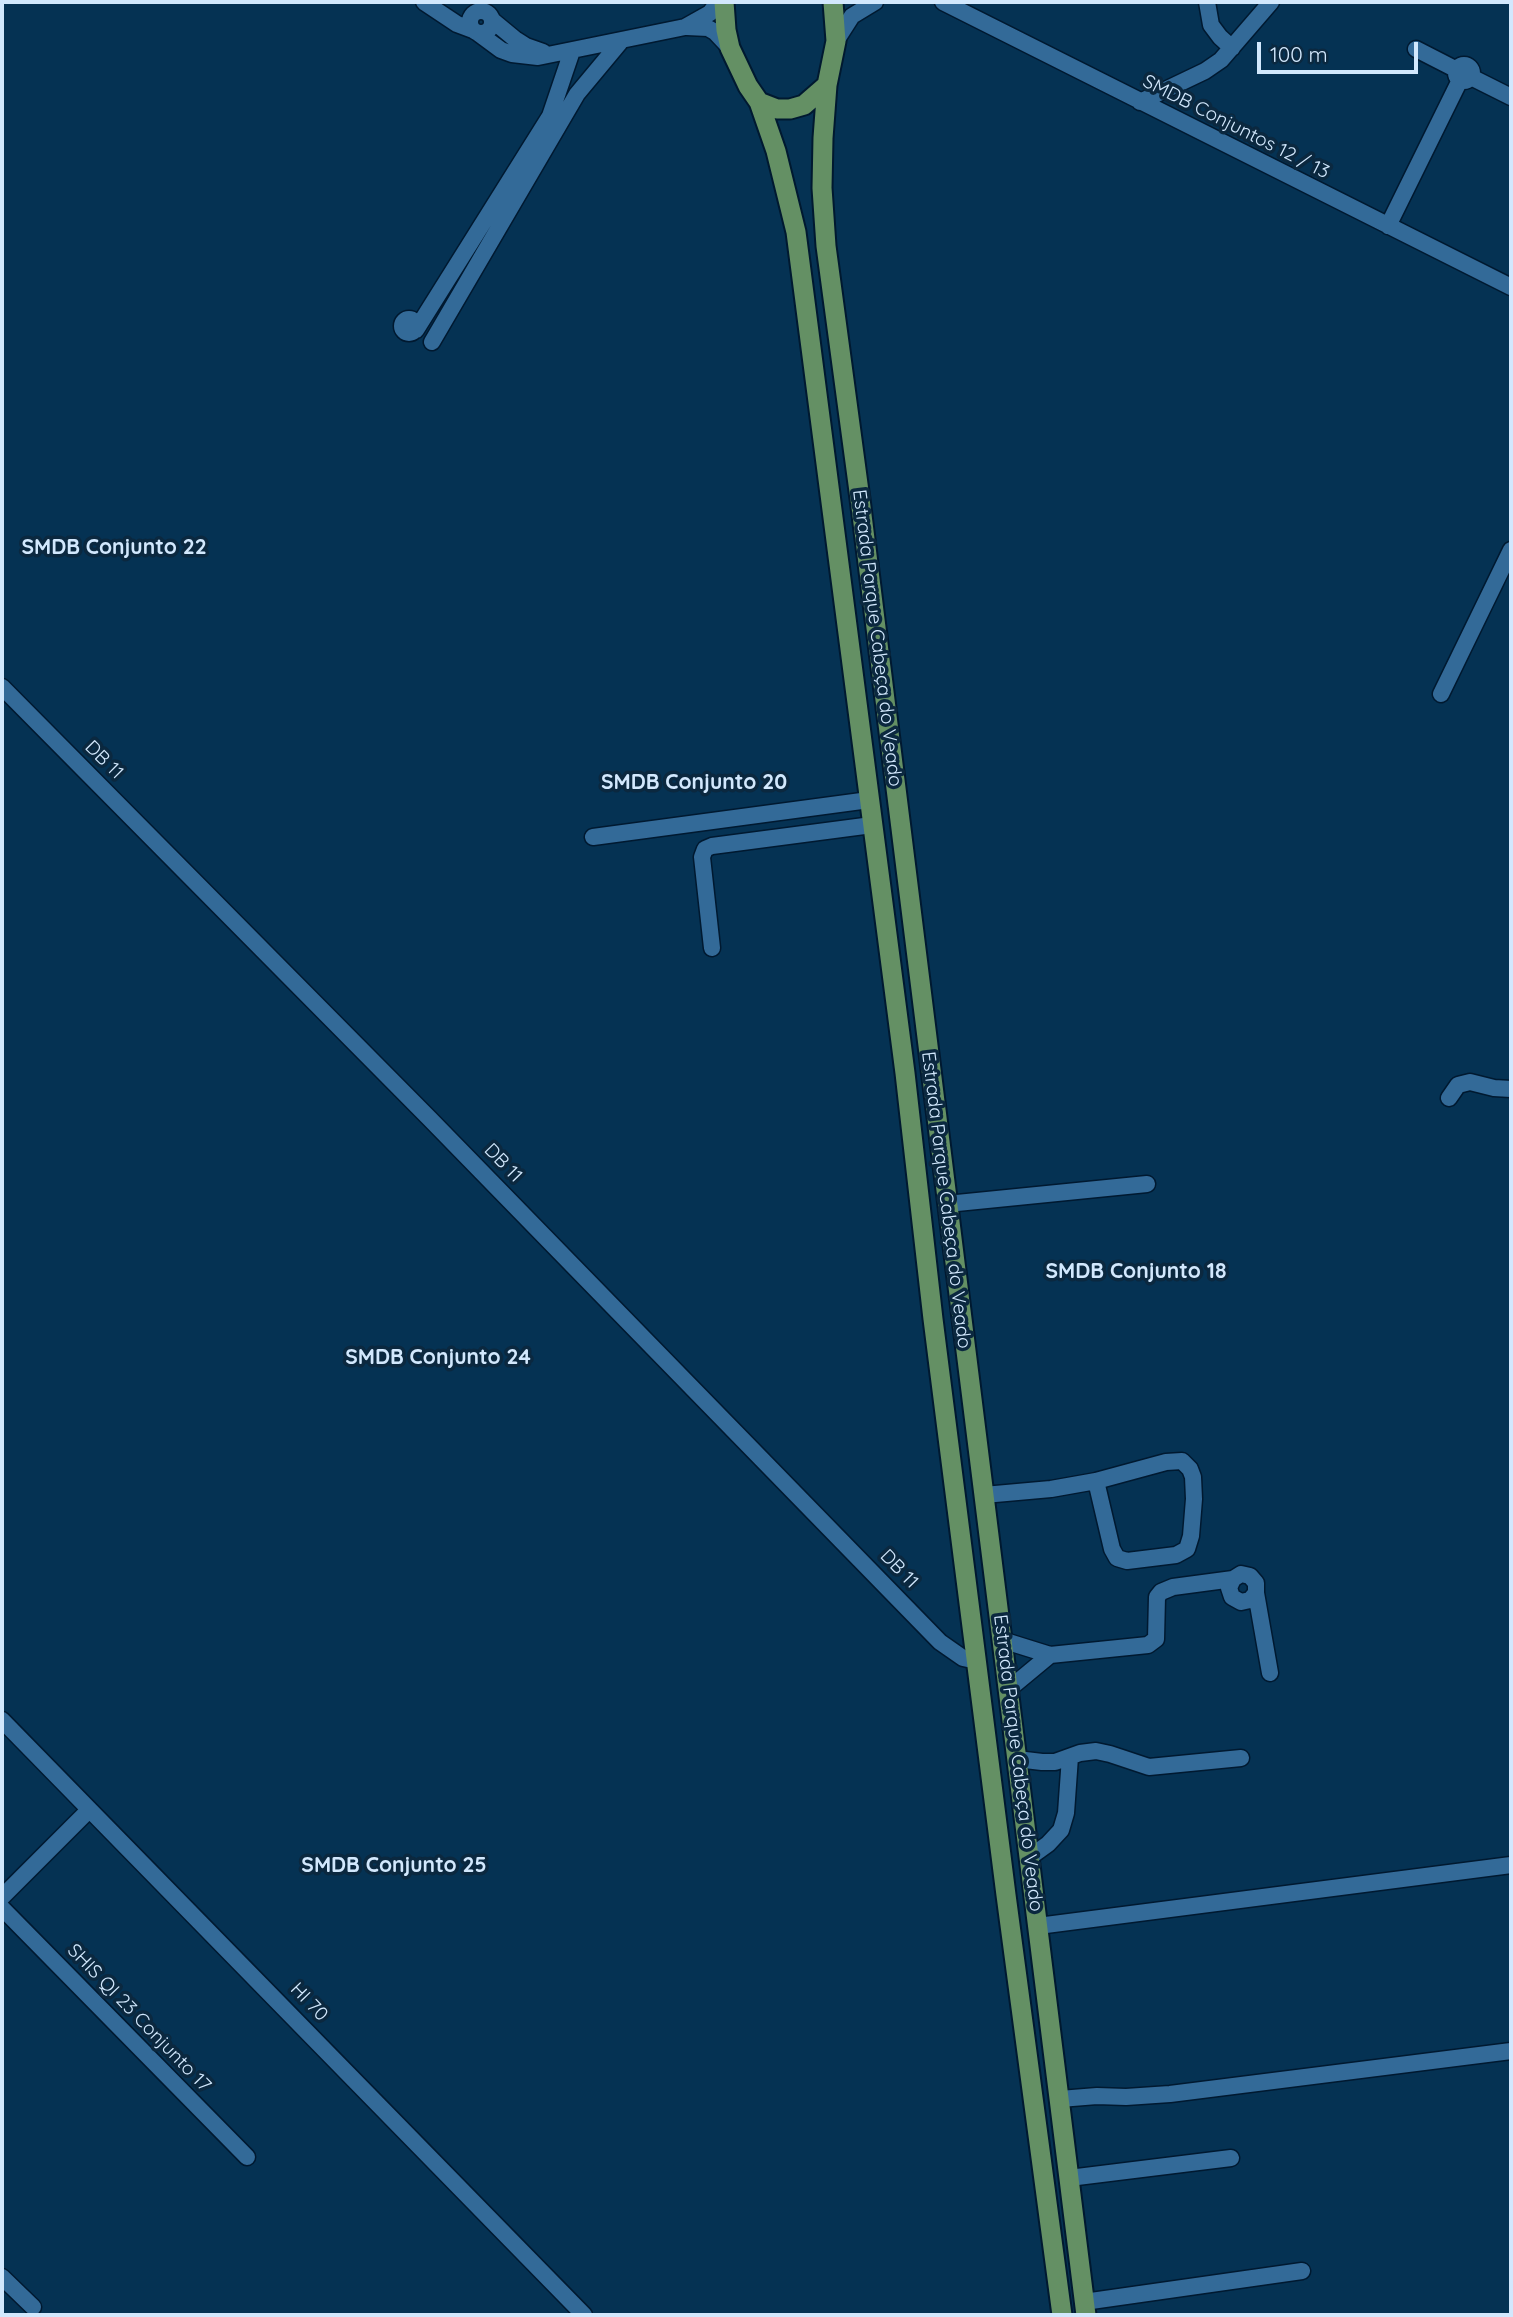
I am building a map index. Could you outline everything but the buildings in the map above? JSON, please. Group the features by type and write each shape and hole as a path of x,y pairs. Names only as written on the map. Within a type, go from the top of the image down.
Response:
{"main road":[{"name":"Estrada Parque Cabeça do Veado","path":"724,2 730,48 748,86 759,102 776,151 796,232 905,1073 1007,1903 1062,2315"},
{"name":"Estrada Parque Cabeça do Veado","path":"833,2 836,41 827,85 823,138 822,188 826,246 860,499 1085,2309"},
{"path":"759,102 790,109 804,105 827,85"},
{"path":"952,1469 981,1467"},
{"path":"1007,1903 1036,1908"}],"street":[{"path":"685,27 710,13 718,2"},
{"path":"836,41 852,16 875,2"},
{"name":"SMDB Conjuntos 12 / 13","path":"943,2 1511,288"},
{"path":"1207,2 1211,24 1232,48"},
{"path":"1140,102 1205,71 1221,60 1271,2"},
{"path":"427,4 473,13 484,11 526,46 552,55"},
{"path":"427,4 457,24 476,31 489,30 492,20"},
{"path":"473,13 470,23 476,31 491,44 512,54 538,57 552,55 685,27 701,27 715,32 730,48"},
{"path":"432,342 577,94 622,40"},
{"path":"1416,49 1463,76 1511,97"},
{"path":"411,325 427,313 550,116 572,51"},
{"path":"1388,226 1463,76"},
{"path":"1441,694 1511,550"},
{"name":"DB 11","path":"2,687 395,1083 940,1642 963,1658 977,1661"},
{"path":"593,837 869,800"},
{"path":"712,948 702,857 705,849 872,825"},
{"path":"1449,1098 1458,1085 1470,1082 1494,1088 1511,1088"},
{"path":"947,1205 1147,1184"},
{"path":"984,1495 1051,1489 1096,1481 1175,1461 1187,1464 1193,1477 1194,1499 1192,1536 1187,1549 1176,1555 1127,1561 1117,1558 1096,1481"},
{"path":"1002,1640 1050,1656 1148,1645 1156,1639 1157,1597 1161,1592 1173,1587 1233,1579 1229,1588 1233,1597 1241,1601 1250,1600 1256,1593 1270,1673"},
{"path":"1009,1689 1050,1656"},
{"name":"HI 70","path":"2,1720 584,2315"},
{"path":"1017,1759 1047,1762 1096,1751 1149,1767 1241,1758"},
{"path":"1030,1857 1062,1830 1066,1813 1069,1757"},
{"path":"2,1896 89,1810"},
{"path":"1036,1908 1511,1865"},
{"name":"SHIS QI 23 Conjunto 17","path":"2,1908 247,2157"},
{"path":"1060,2099 1170,2094 1511,2050"},
{"path":"1069,2178 1231,2158"},
{"path":"1085,2309 1302,2271"},
{"path":"2,2277 33,2308"}],"district":[{"name":"SMDB Conjunto 22","path":"114,548"},
{"name":"SMDB Conjunto 20","path":"694,783"},
{"name":"SMDB Conjunto 18","path":"1136,1272"},
{"name":"SMDB Conjunto 24","path":"438,1358"},
{"name":"SMDB Conjunto 25","path":"394,1866"}]}
